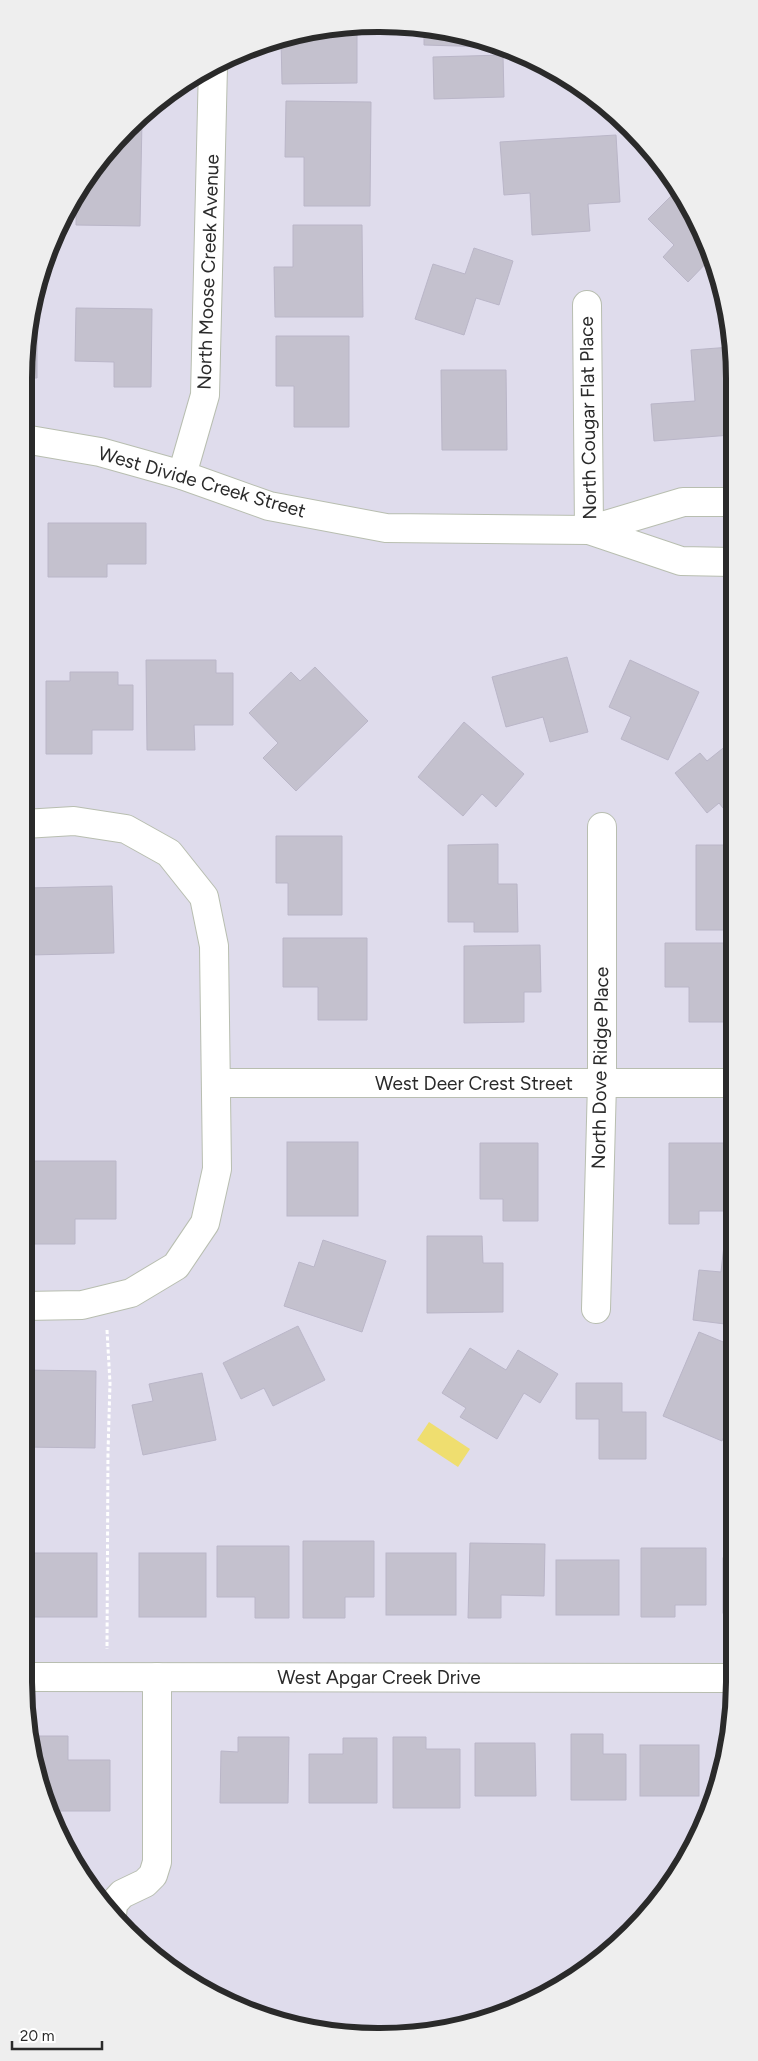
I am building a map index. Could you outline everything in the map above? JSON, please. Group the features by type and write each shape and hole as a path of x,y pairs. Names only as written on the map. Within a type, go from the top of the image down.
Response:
{"street":[{"name":"North Moose Creek Avenue","path":"182,475 205,395 213,75"},
{"name":"North Cougar Flat Place","path":"587,305 589,530"},
{"name":"West Divide Creek Street","path":"32,440 100,452 182,475 269,506 386,528 589,530 683,502 726,502"},
{"name":"West Divide Creek Street","path":"589,530 681,560 726,562"},
{"path":"32,824 74,821 126,829 169,853 204,897 214,946 217,1169 205,1223 176,1266 131,1293 82,1305 32,1306"},
{"name":"North Dove Ridge Place","path":"596,1309 602,1083 602,827"},
{"name":"West Deer Crest Street","path":"216,1083 726,1083"},
{"name":"West Apgar Creek Drive","path":"32,1677 726,1678"},
{"path":"113,1904 122,1894 145,1883 153,1875 157,1862 157,1677"}],"path":[{"path":"107,1330 110,1384 107,1653"}],"shaded area":[{"path":"429,1422 470,1449 458,1467 417,1440"}],"building":[{"path":"357,33 357,83 282,84 281,47 311,39"},
{"path":"424,35 477,47 424,45"},
{"path":"503,56 504,97 434,99 433,57"},
{"path":"286,101 371,102 370,206 304,206 304,157 285,157"},
{"path":"142,127 140,226 76,225 76,211 91,186 118,151"},
{"path":"616,135 620,202 588,204 590,231 532,235 530,193 504,195 500,142"},
{"path":"672,195 690,226 705,264 688,282 663,257 674,245 648,219"},
{"path":"293,225 362,225 363,317 275,317 274,267 293,267"},
{"path":"474,248 513,261 499,305 476,298 464,335 415,319 433,264 465,274"},
{"path":"76,308 152,309 151,387 114,387 114,362 75,361"},
{"path":"37,322 37,378 32,378"},
{"path":"276,336 349,336 349,427 294,427 294,386 276,386"},
{"path":"724,348 726,435 654,441 651,404 695,401 691,350"},
{"path":"441,370 506,370 507,450 442,450"},
{"path":"48,523 146,523 146,564 107,564 107,577 48,577"},
{"path":"567,657 588,732 550,742 543,717 506,727 492,677"},
{"path":"146,660 216,660 216,673 233,673 233,725 194,725 195,750 147,750"},
{"path":"630,660 699,692 668,760 621,739 631,717 609,707"},
{"path":"315,667 368,721 296,791 263,758 278,743 249,713 291,672 300,681"},
{"path":"70,672 118,672 118,685 133,685 133,730 92,730 92,754 46,754 46,681 70,681"},
{"path":"464,722 524,774 496,807 482,794 463,816 418,777"},
{"path":"726,746 726,812 719,803 707,813 675,773 700,753 707,761"},
{"path":"276,836 342,836 342,915 288,915 288,883 276,883"},
{"path":"498,844 498,884 517,884 518,932 474,932 474,922 448,922 448,845"},
{"path":"696,845 726,845 726,930 696,930"},
{"path":"112,886 114,953 32,955 32,888"},
{"path":"283,938 367,938 367,1020 318,1020 318,987 283,987"},
{"path":"665,943 726,943 726,1022 689,1022 689,987 665,987"},
{"path":"540,945 541,992 524,992 524,1022 464,1023 464,946"},
{"path":"287,1142 358,1142 358,1216 287,1216"},
{"path":"480,1143 538,1143 538,1221 503,1221 503,1199 480,1199"},
{"path":"669,1143 726,1143 726,1211 699,1211 699,1224 669,1224"},
{"path":"32,1161 116,1161 116,1219 75,1219 75,1244 32,1244"},
{"path":"427,1236 482,1236 483,1263 503,1263 503,1312 427,1313"},
{"path":"323,1240 386,1261 362,1332 284,1306 299,1262 314,1267"},
{"path":"724,1245 726,1245 726,1324 693,1320 699,1270 721,1272"},
{"path":"298,1326 325,1380 273,1406 264,1388 241,1399 223,1363"},
{"path":"699,1332 726,1343 726,1432 722,1441 663,1416"},
{"path":"470,1348 506,1370 518,1350 558,1374 540,1403 524,1393 497,1439 460,1417 466,1408 442,1393"},
{"path":"32,1370 96,1371 95,1448 32,1447"},
{"path":"202,1373 216,1440 143,1455 132,1405 153,1401 149,1384"},
{"path":"576,1383 622,1383 622,1412 646,1412 646,1459 599,1459 599,1419 576,1419"},
{"path":"303,1541 374,1541 374,1597 345,1597 345,1618 303,1618"},
{"path":"470,1543 545,1544 544,1596 501,1595 501,1618 468,1618"},
{"path":"217,1546 289,1546 289,1618 255,1618 255,1597 217,1597"},
{"path":"641,1548 706,1548 706,1605 675,1605 675,1617 641,1617"},
{"path":"32,1553 97,1553 97,1617 32,1617"},
{"path":"139,1553 206,1553 206,1617 139,1617"},
{"path":"386,1553 456,1553 456,1615 386,1615"},
{"path":"723,1558 726,1558 726,1613 723,1613"},
{"path":"556,1560 619,1560 619,1615 556,1615"},
{"path":"571,1734 603,1734 603,1754 626,1754 626,1800 571,1800"},
{"path":"37,1736 68,1736 68,1760 110,1760 110,1811 58,1811 44,1772"},
{"path":"238,1737 289,1737 288,1803 220,1803 221,1751 238,1752"},
{"path":"393,1737 426,1737 426,1749 460,1749 460,1808 393,1808"},
{"path":"343,1738 377,1738 377,1803 309,1803 309,1754 343,1754"},
{"path":"475,1743 535,1743 536,1796 475,1796"},
{"path":"640,1745 699,1745 699,1796 640,1796"}]}
